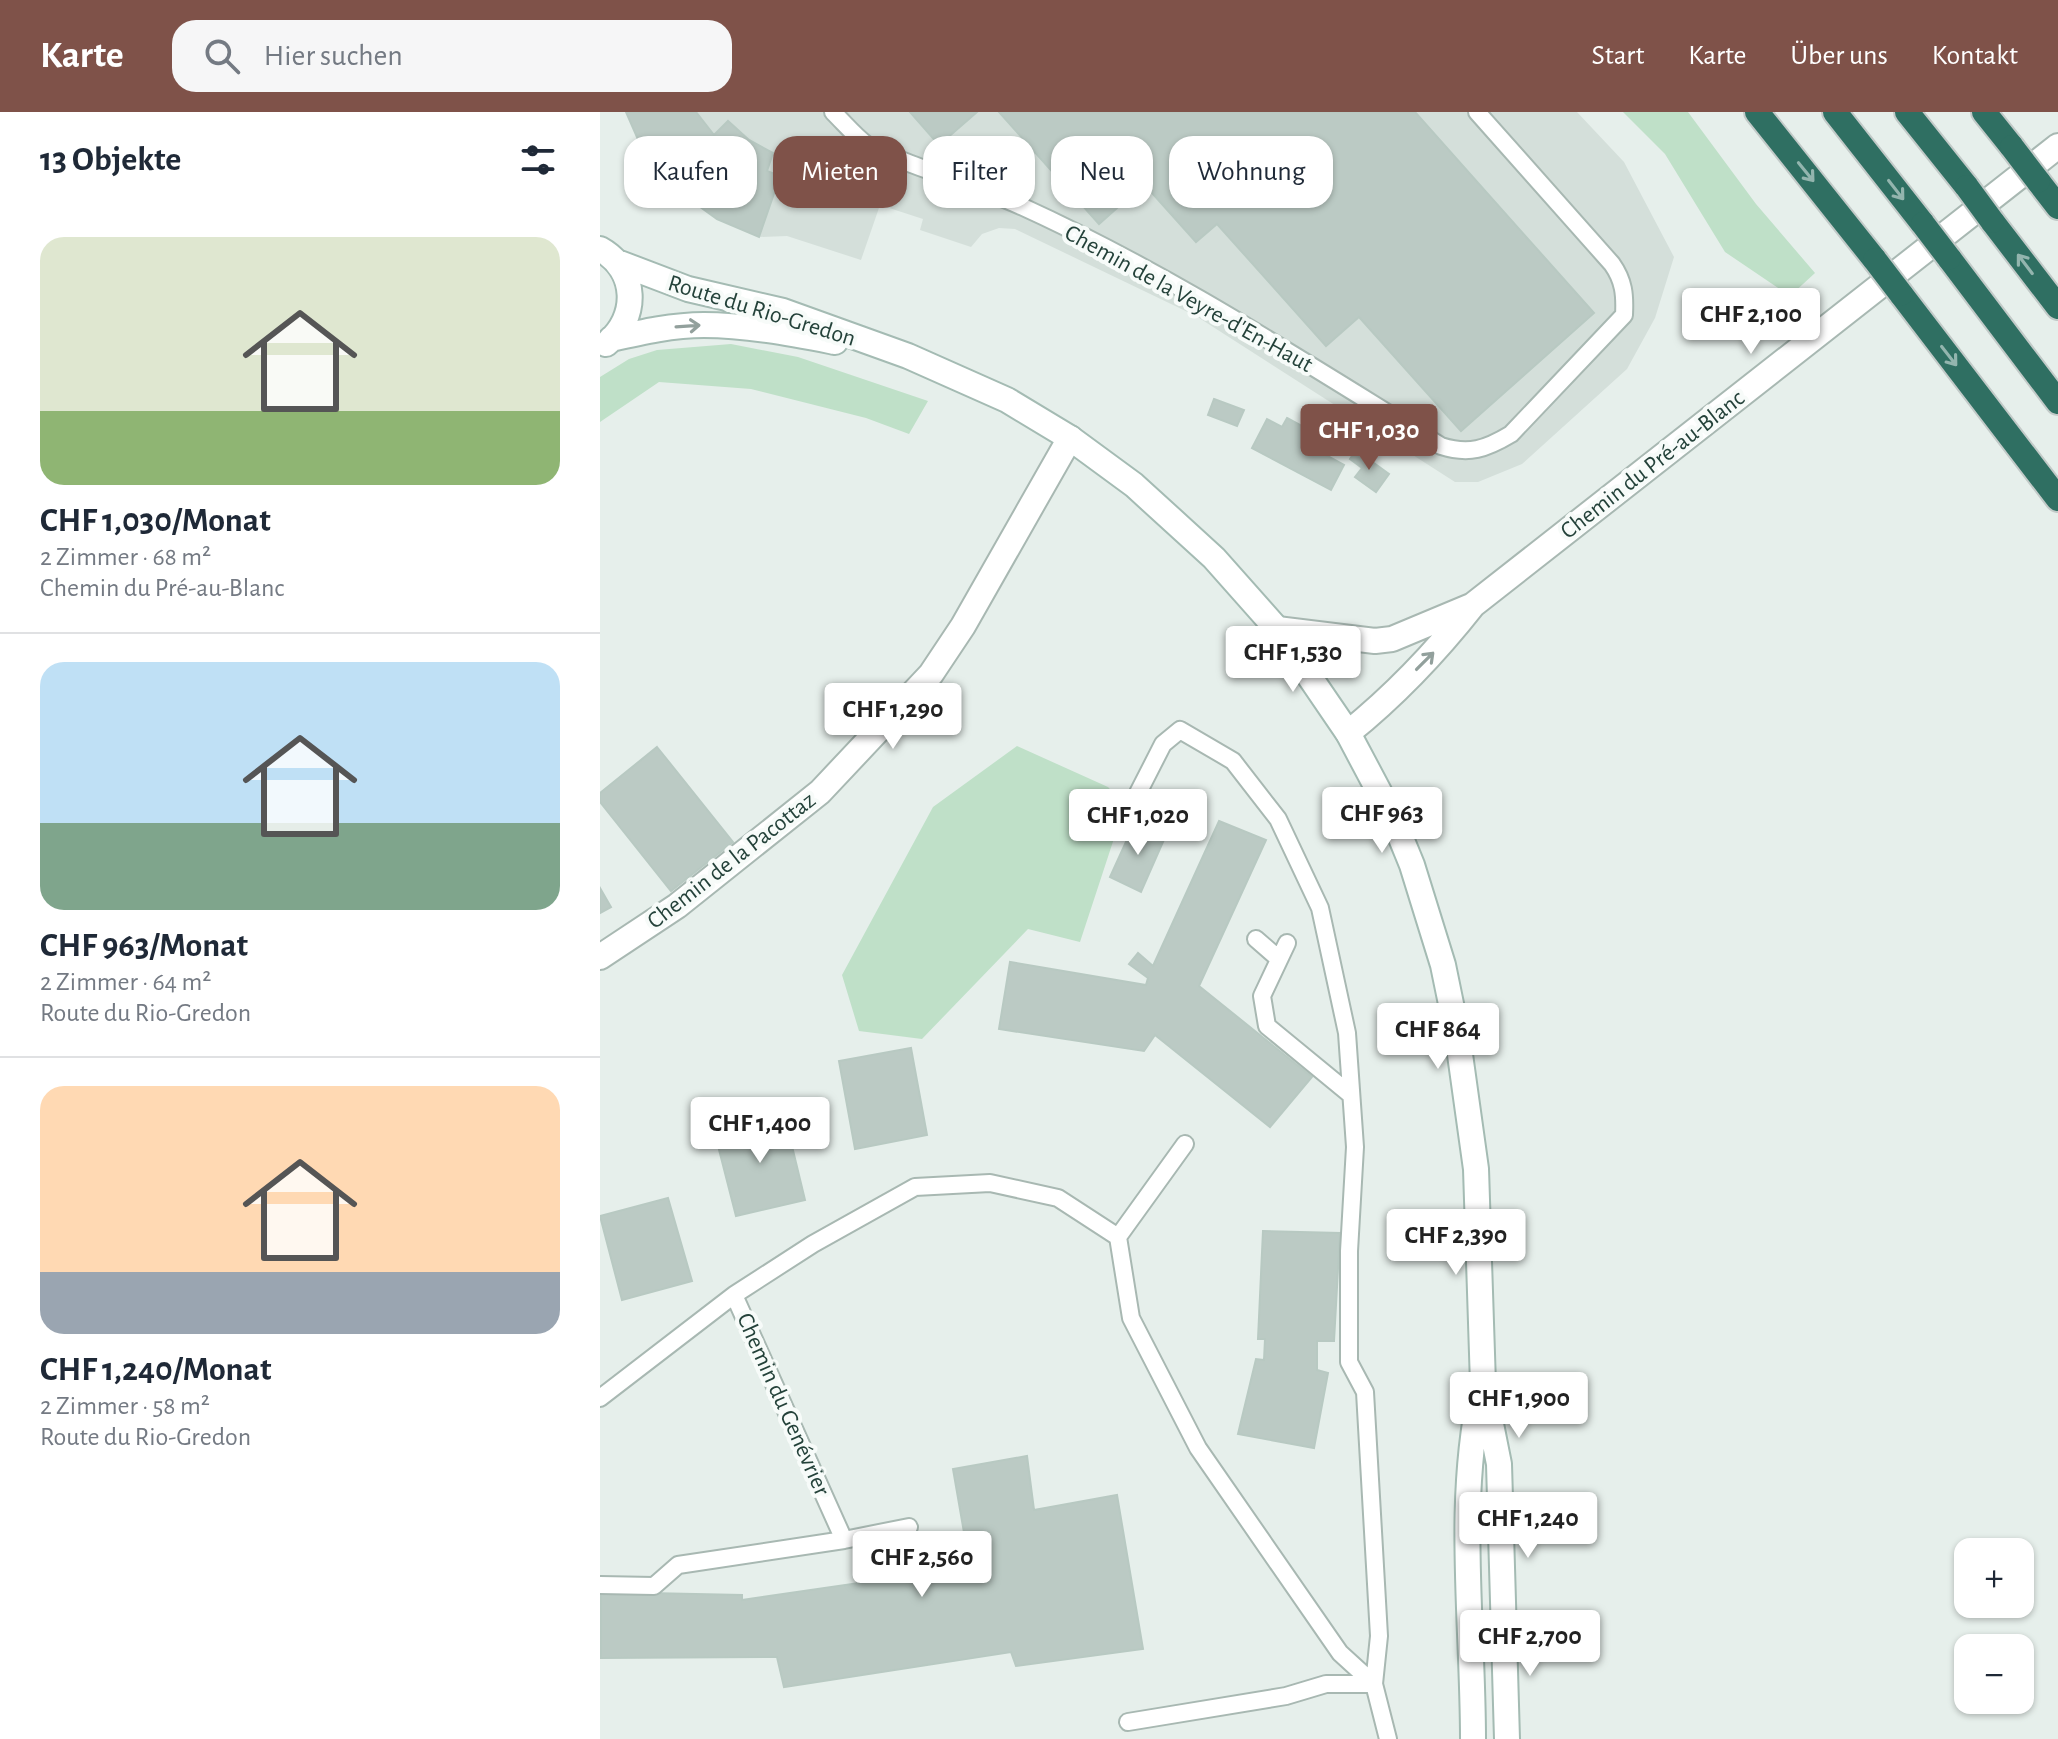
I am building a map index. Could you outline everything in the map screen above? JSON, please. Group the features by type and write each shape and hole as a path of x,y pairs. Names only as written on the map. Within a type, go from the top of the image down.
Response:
{"highway":[{"path":"1757,112 2058,499"},
{"path":"1835,112 2058,402"},
{"path":"1907,112 2058,307"},
{"path":"1984,112 2058,207"}],"main road":[{"name":"Chemin du Pré-au-Blanc","path":"1348,733 1388,700 1446,640 1473,605 2058,146"},
{"path":"600,232 610,257 628,282 630,306 622,328 606,343"},
{"name":"Route du Rio-Gredon","path":"610,257 688,289 783,311 908,356 1007,400 1070,438 1134,485 1214,558 1277,629 1348,733 1386,804 1412,865 1443,965 1457,1033 1476,1169 1483,1384 1497,1451 1501,1491 1507,1739"},
{"name":"Route du Rio-Gredon","path":"606,343 679,326 706,325 802,336 908,356"},
{"name":"Chemin de la Pacottaz","path":"600,957 677,906 820,792 931,674 963,626 1070,438"},
{"name":"Chemin du Pré-au-Blanc","path":"1277,629 1375,641 1392,639 1473,605"},
{"name":"Route du Rio-Gredon","path":"1473,1739 1467,1506 1474,1425 1483,1384"}],"lane":[{"name":"Chemin de la Veyre-d'En-Haut","path":"833,112 866,146 881,155 1022,207 1146,269 1233,318 1441,446 1455,451 1474,452 1501,440 1521,423 1624,315 1625,297 1622,278 1612,264 1477,112"},
{"path":"1137,795 1163,744 1180,730 1233,761 1278,819 1320,908 1347,1033 1355,1147 1349,1251 1349,1362 1365,1392 1377,1547 1379,1636 1374,1684 1388,1739"},
{"path":"1256,939 1279,959"},
{"path":"1287,943 1262,996 1267,1026 1351,1095"},
{"path":"1185,1144 1118,1237 1131,1318 1198,1448 1340,1653 1374,1684"},
{"name":"Chemin du Genévrier","path":"844,1540 734,1295 800,1252 915,1187 990,1183 1058,1198 1118,1237"},
{"path":"600,1398 734,1295"},
{"path":"600,1585 654,1586 678,1565 909,1527"},
{"path":"1128,1722 1286,1696 1326,1684 1374,1684"}],"shaded area":[{"path":"626,112 1577,112 1624,162 1674,257 1655,318 1627,369 1522,464 1478,482 1455,482 1196,316 1015,229 999,228 982,234 971,247 920,230 923,219 889,208 907,208 907,136 773,136 773,208 879,208 861,260 787,236 759,237 717,219 702,208 757,208 757,136 636,136"}],"green space":[{"path":"1623,112 1688,112 1756,204 1815,273 1790,296 1725,252 1665,154"},
{"path":"731,344 798,357 928,401 909,434 866,418 751,389 659,382 600,422 600,377 629,359 657,350"},
{"path":"1017,746 1108,787 1125,805 1080,942 1028,929 922,1039 859,1031 842,975 933,807"}],"building":[{"path":"626,112 696,112 714,135 728,121 745,136 636,136"},
{"path":"910,112 977,112 949,136 931,136"},
{"path":"999,112 1415,112 1594,313 1461,431 1359,317 1326,346 1217,224 1196,242 1153,194 1153,136 1051,136 1051,170 1035,152 1035,136 1020,136"},
{"path":"757,144 773,153 767,171 773,173 773,196 759,237 717,219 702,208 757,208"},
{"path":"1085,208 1117,208 1099,224"},
{"path":"1214,399 1244,410 1237,426 1208,415"},
{"path":"1287,418 1331,445 1326,455 1344,465 1331,490 1252,448 1267,419 1282,427"},
{"path":"1356,450 1389,474 1376,492 1355,477 1362,468 1350,459"},
{"path":"657,747 733,842 671,891 600,802 600,793"},
{"path":"1219,821 1266,840 1199,986 1312,1077 1270,1127 1155,1035 1144,1051 999,1029 1010,962 1146,985 1148,978 1129,964 1138,953 1153,966"},
{"path":"1135,822 1166,835 1141,892 1110,877"},
{"path":"600,888 611,907 600,913"},
{"path":"911,1048 927,1135 855,1149 839,1061"},
{"path":"784,1113 805,1200 736,1216 714,1130"},
{"path":"668,1198 692,1281 622,1300 600,1216"},
{"path":"1263,1231 1340,1233 1334,1341 1317,1341 1317,1370 1328,1373 1314,1448 1238,1434 1256,1359 1264,1360 1265,1339 1258,1339"},
{"path":"1027,1456 1034,1510 1117,1495 1143,1649 1016,1666 1011,1652 784,1687 777,1657 601,1658 601,1592 742,1595 742,1600 970,1567 953,1469"}]}
